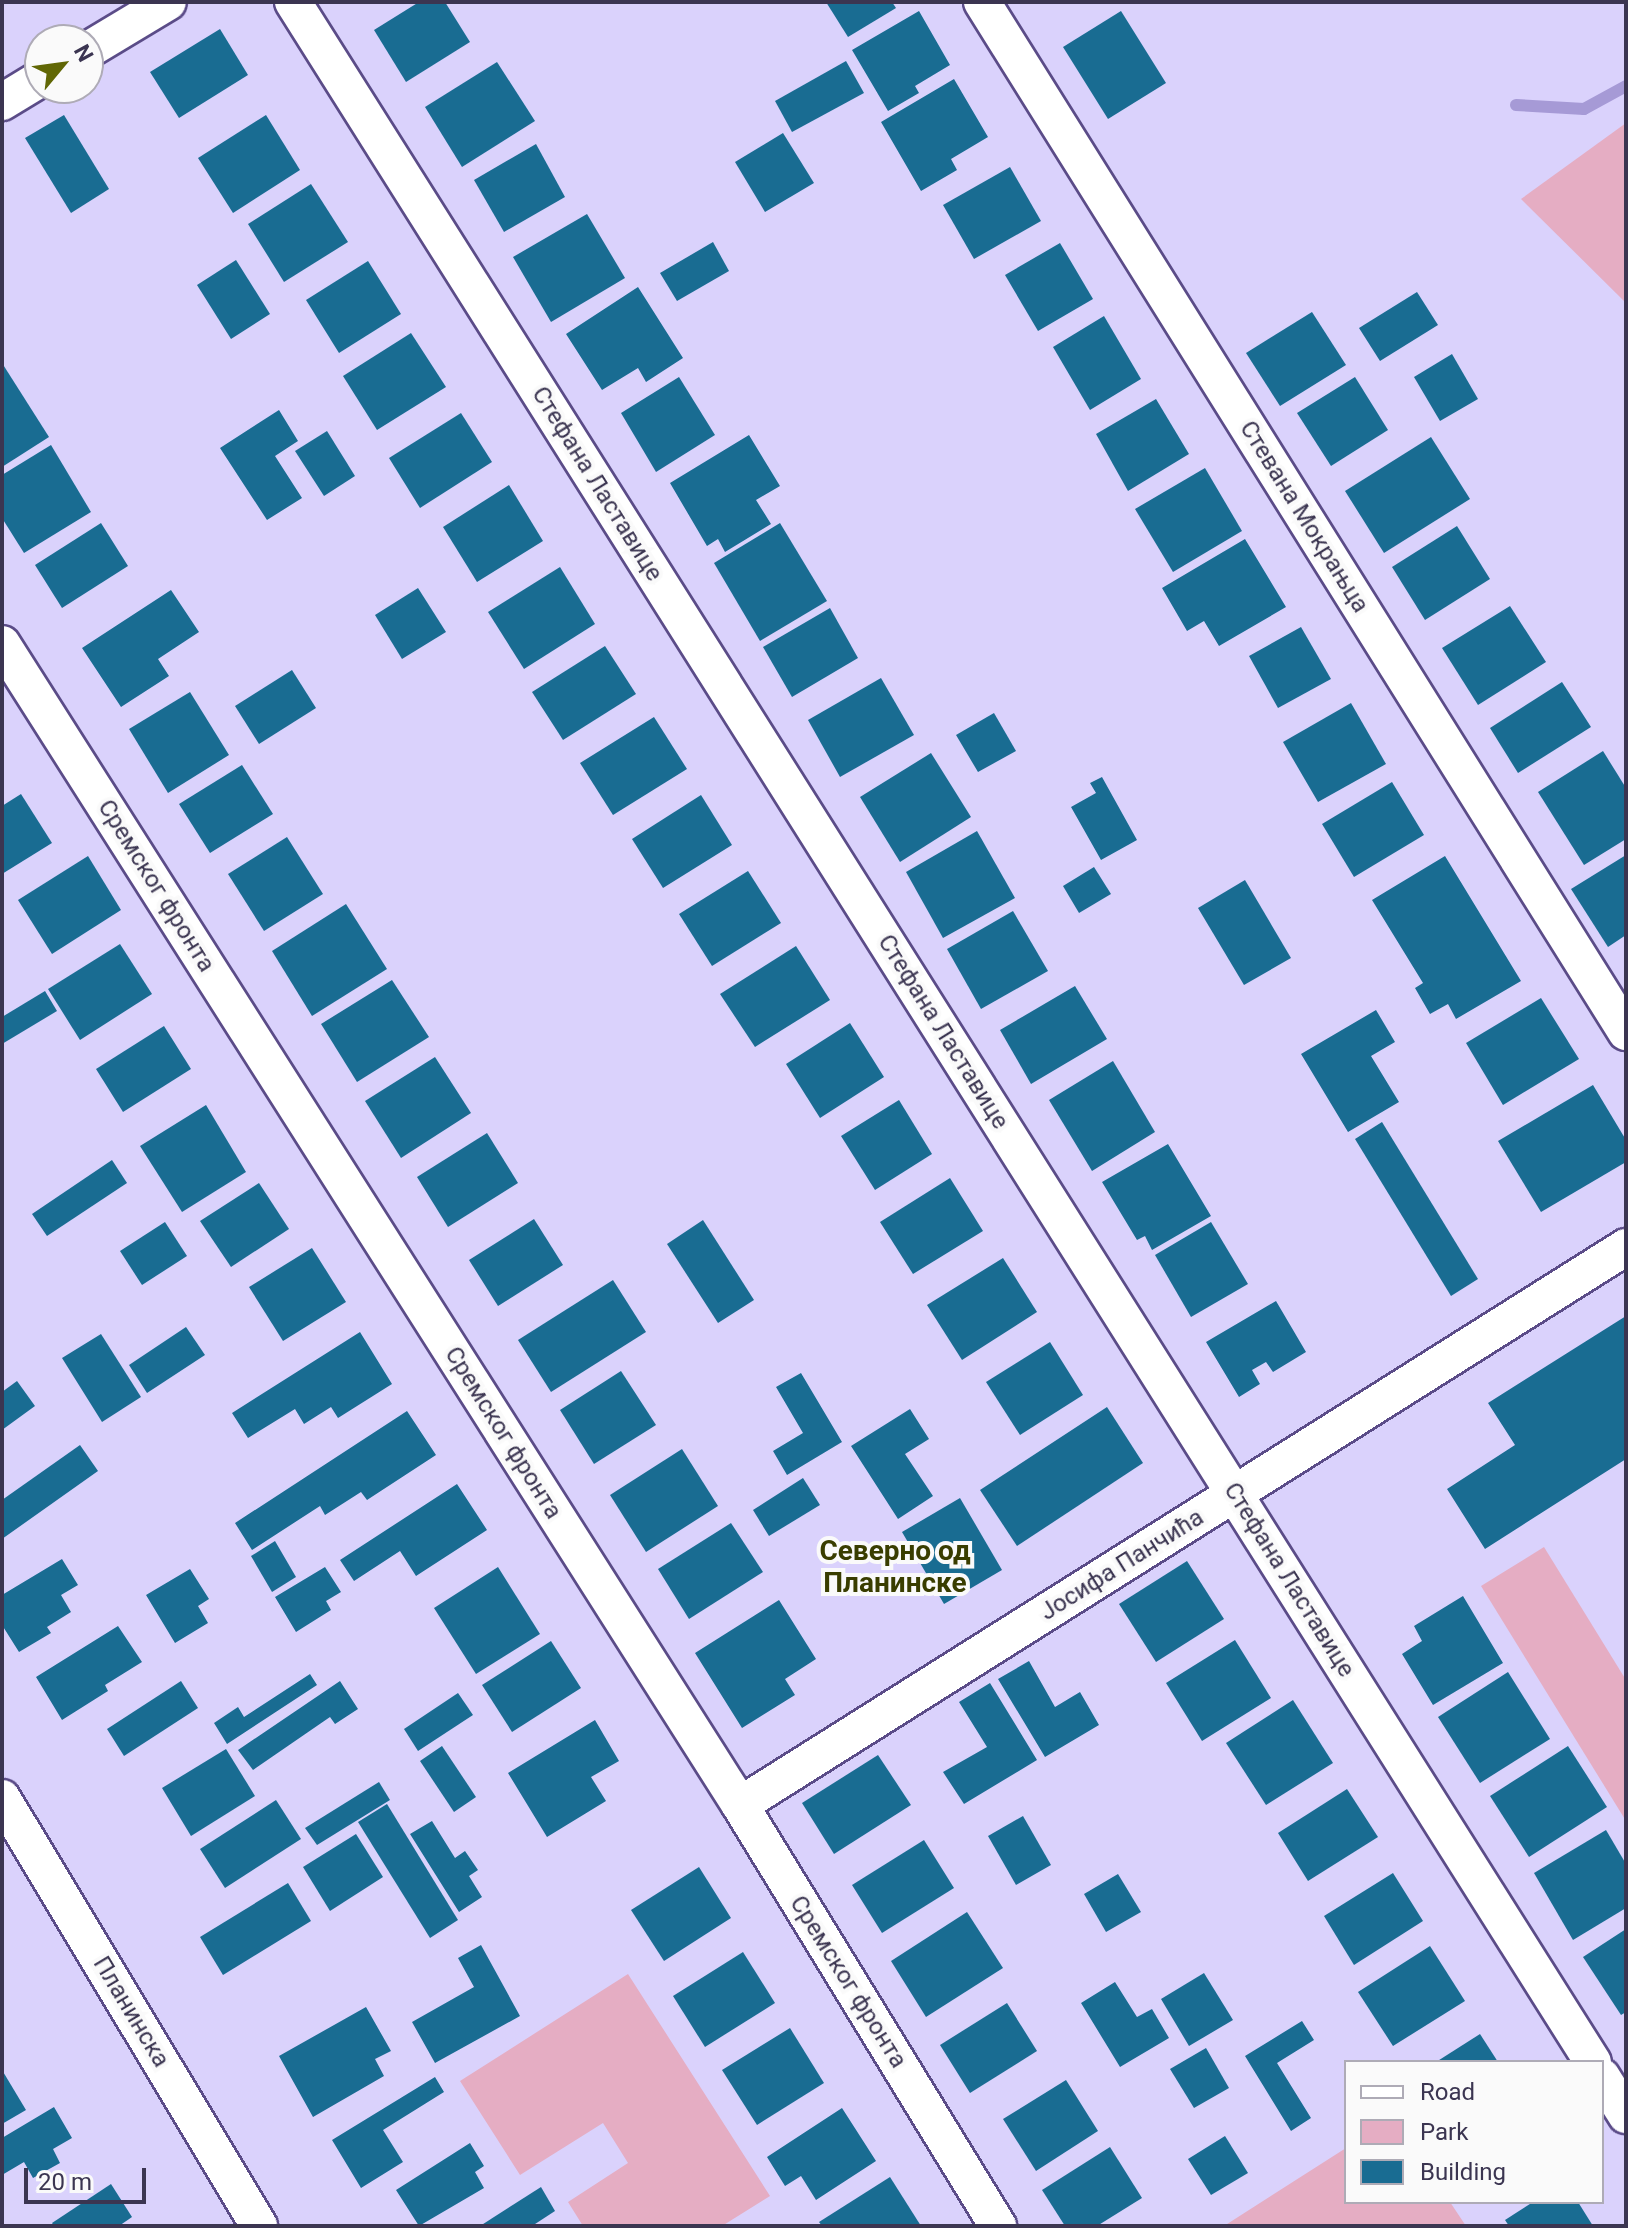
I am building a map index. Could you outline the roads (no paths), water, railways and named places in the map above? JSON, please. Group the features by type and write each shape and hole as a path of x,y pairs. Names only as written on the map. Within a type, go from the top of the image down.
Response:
{"street":[{"path":"104,40 168,2"},
{"name":"Стефана Ластавице","path":"293,2 1592,2060"},
{"name":"Стевана Мокрањца","path":"982,2 1626,1032"},
{"path":"2,102 24,89"},
{"name":"Сремског фронта","path":"2,644 740,1805 998,2226"},
{"name":"Јосифа Панчића","path":"740,1805 1626,1247"},
{"name":"Планинска","path":"2,1798 259,2226"},
{"path":"1604,2080 1626,2115"}],"waterway":[{"path":"1516,105 1584,109 1626,86"}],"district":[{"name":"Северно од Планинске","path":"895,1567"}]}
